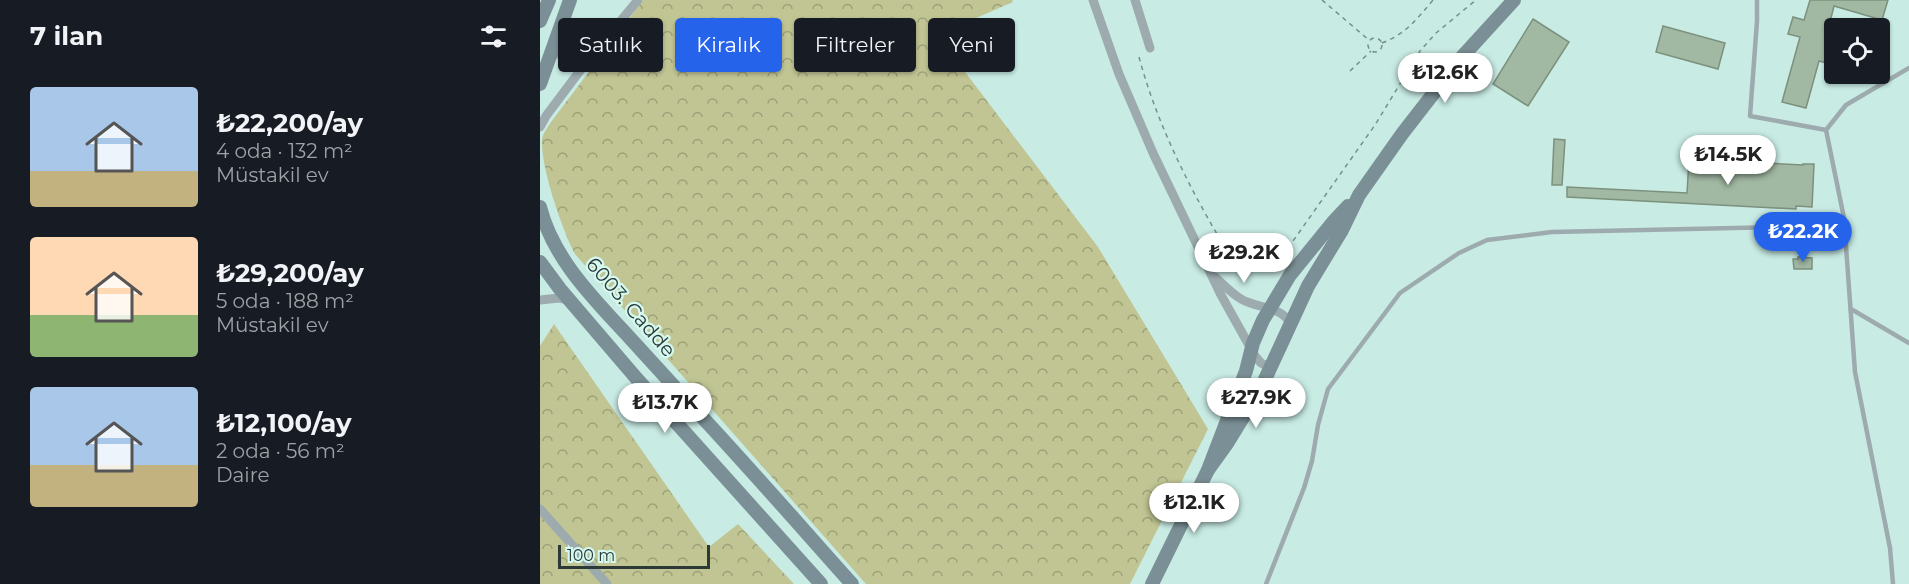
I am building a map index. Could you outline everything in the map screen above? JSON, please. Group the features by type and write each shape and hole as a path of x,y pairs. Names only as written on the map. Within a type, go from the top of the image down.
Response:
{"main road":[{"path":"540,21 549,0"},
{"path":"540,84 570,0"},
{"path":"1208,470 1242,420 1271,368 1308,286 1359,195 1402,134 1461,58 1514,0"},
{"path":"1152,584 1208,470 1246,371 1250,349 1270,308 1306,254 1359,195"},
{"name":"6003. Cadde","path":"540,207 549,233 560,254 578,278 852,584"},
{"path":"540,262 569,300 821,584"}],"street":[{"path":"623,18 638,0"},
{"path":"1094,0 1119,74 1153,153 1250,349 1262,363 1271,368"},
{"path":"1135,0 1150,48"},
{"path":"556,42 558,49"},
{"path":"540,127 579,72"},
{"path":"1211,273 1242,299 1284,315 1291,324"},
{"path":"540,300 559,298 569,300"},
{"path":"540,509 607,584"}],"lane":[{"path":"1757,0 1750,116 1826,130"},
{"path":"1826,130 1846,105 1909,68"},
{"path":"1826,130 1844,218 1855,372 1890,548 1893,584"},
{"path":"1266,584 1304,488 1328,389 1400,293 1459,253 1487,240 1552,232 1821,225 1844,218"},
{"path":"1851,309 1909,344"}],"path":[{"path":"1322,0 1370,41"},
{"path":"1382,43 1400,35 1412,26 1433,0"},
{"path":"1139,57 1152,104 1201,205 1230,257 1239,264 1252,268 1266,266 1281,258 1375,125 1420,51 1436,33 1476,0"},
{"path":"1370,41 1376,39 1382,43"},
{"path":"1370,41 1371,51"},
{"path":"1350,70 1371,51 1380,51 1382,43"}],"green space":[{"path":"643,0 1012,0 1013,2 976,18 928,18 928,72 965,72 1098,247 1208,429 1130,584 866,584 575,254 570,243 548,180 542,139 544,132 589,72 663,72 663,18 629,18"},
{"path":"554,324 709,547 738,524 794,584 540,584 540,346"}],"building":[{"path":"1810,0 1888,0 1883,18 1834,6 1831,18 1824,18 1824,62 1819,61 1806,108 1782,102 1800,37 1788,34 1793,17 1804,20"},
{"path":"1533,19 1569,42 1528,106 1493,84"},
{"path":"1663,26 1725,43 1718,69 1656,52"},
{"path":"1554,139 1565,140 1562,185 1552,185"},
{"path":"1689,159 1814,164 1812,207 1796,206 1796,209 1567,197 1567,187 1687,193"},
{"path":"1798,257 1812,258 1812,269 1794,269 1793,259 1798,259"}]}
